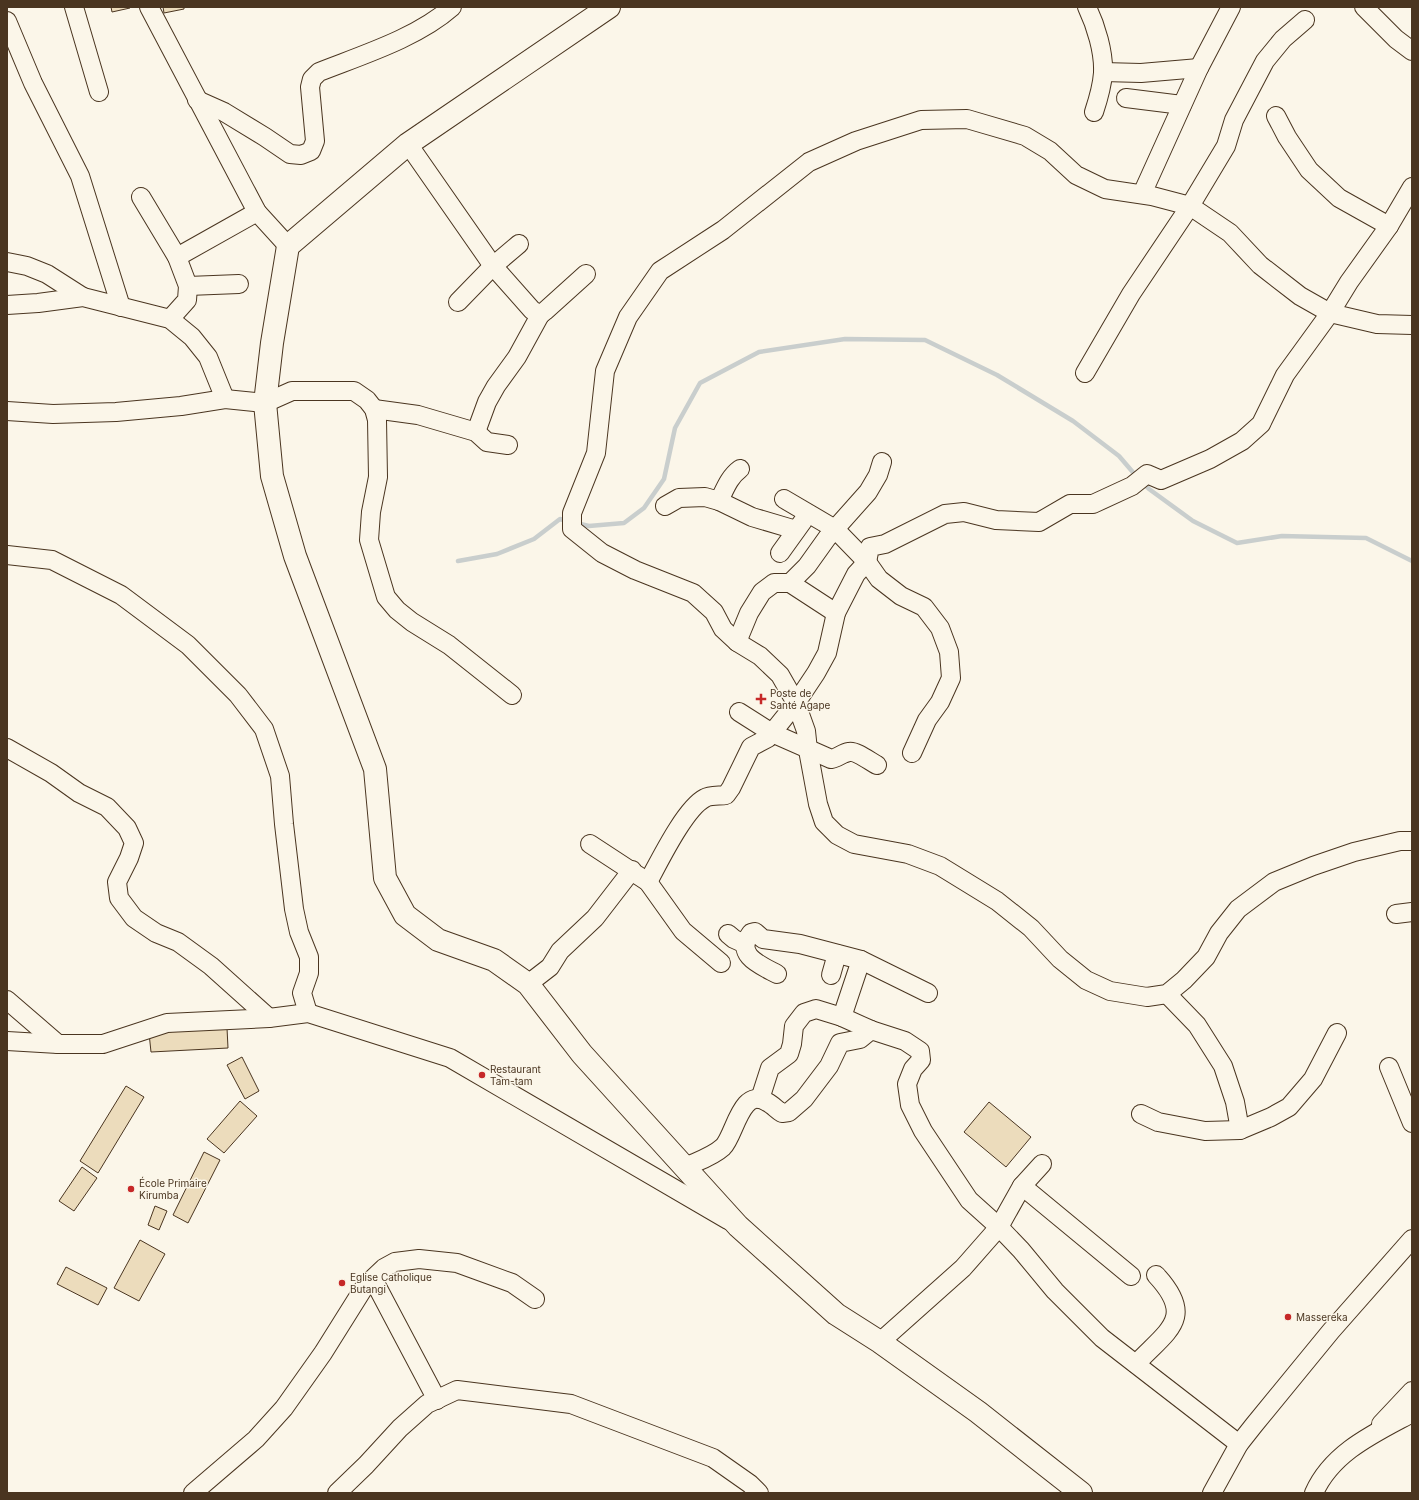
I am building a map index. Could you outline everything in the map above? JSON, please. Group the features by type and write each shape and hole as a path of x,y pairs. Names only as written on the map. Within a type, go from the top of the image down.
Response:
{"highway":[{"path":"608,7 408,144 288,246 264,403 272,476 295,556 375,770 385,878 404,915 438,940 494,960 528,984 582,1054 738,1226 836,1314 880,1342 978,1412 1081,1493"}],"street":[{"path":"74,7 99,92"},
{"path":"149,7 257,212 288,246"},
{"path":"197,100 224,112 290,154 301,155 311,151 315,141 310,87 312,78 319,72 392,43 430,23 452,7"},
{"path":"1087,7 1096,26 1103,72 1100,91 1094,112"},
{"path":"1142,194 1199,68 1231,7"},
{"path":"1364,7 1396,39 1412,51"},
{"path":"1085,372 1131,294 1190,206 1226,146 1234,120 1265,61 1283,39 1305,20"},
{"path":"7,21 33,83 80,176 121,307"},
{"path":"1103,72 1141,73 1199,68"},
{"path":"1126,98 1182,105"},
{"path":"1276,116 1287,137 1309,170 1339,198 1389,226"},
{"path":"1412,325 1377,324 1330,313 1300,296 1260,265 1230,233 1190,206 1142,194 1105,188 1076,175 1050,151 1025,136 967,119 921,120 856,141 810,162 723,230 660,271 628,317 605,371 596,453 572,521 602,553 628,566 694,593 714,612 723,629 737,642 760,656 780,675 796,703 806,731 818,804 824,822 837,835 854,844 908,854 940,866 997,901 1031,928 1060,959 1086,980 1110,991 1147,998 1167,994 1184,980 1206,957 1219,933 1238,909 1274,882 1313,866 1354,852 1400,841 1412,841"},
{"path":"408,144 493,266 532,310 540,315"},
{"path":"648,882 669,842 696,803 706,796 726,795 731,788 751,747 768,738 796,703 827,653 836,613 856,574 867,562 870,547 884,544 945,514 964,512 996,520 1039,522 1070,504 1093,504 1132,486 1146,474 1161,480 1210,459 1242,441 1261,424 1285,375 1330,313 1349,282 1389,226 1412,187"},
{"path":"141,197 177,257 188,286 187,300 170,318"},
{"path":"177,257 257,212"},
{"path":"458,302 493,266 519,244"},
{"path":"7,262 27,266 47,274 83,297 170,318 192,337 208,357 225,399"},
{"path":"476,432 496,386 517,357 540,315 586,274"},
{"path":"188,286 239,284"},
{"path":"7,305 38,303 83,297"},
{"path":"7,411 54,414 116,412 180,406 225,399 264,403 292,391 354,391 367,400 374,409 377,420 378,477 370,512 369,540 386,597 397,610 412,622 449,645 512,695"},
{"path":"374,409 418,415 476,432 487,442 508,445"},
{"path":"790,583 868,492 878,475 882,462"},
{"path":"719,501 729,480 734,473 740,469"},
{"path":"665,506 679,498 705,497 719,501 752,517 796,530"},
{"path":"784,499 835,529 867,562 880,580 889,588 924,607 940,628 949,652 950,678 940,702 926,720 912,753"},
{"path":"780,553 809,514"},
{"path":"7,555 52,560 121,595 188,645 238,695 264,729 280,776 294,909 299,932 309,957 309,973 302,993 308,1013"},
{"path":"737,642 749,613 762,592 774,583 790,583 836,613"},
{"path":"739,712 772,733 831,759 849,752 855,752 877,765"},
{"path":"7,748 51,773 79,792 107,807 127,828 134,843 129,858 117,882 120,898 134,918 156,933 178,942 211,966 269,1018"},
{"path":"590,844 632,870 648,882 683,931 721,964"},
{"path":"528,984 550,967 560,951 595,918 632,870"},
{"path":"777,974 754,961 746,950 745,944 752,933 755,932 763,938 800,944 861,960 928,993"},
{"path":"728,934 734,939 745,944"},
{"path":"831,976 837,954"},
{"path":"842,1018 861,960"},
{"path":"1167,994 1197,1025 1223,1066 1235,1102 1240,1130"},
{"path":"7,1000 58,1044"},
{"path":"760,1099 770,1068 789,1054 794,1026 804,1013 816,1009 905,1041 920,1052 921,1060 913,1069 907,1084 910,1105 923,1131 969,1200 999,1227 1021,1250 1054,1291 1102,1338 1239,1444"},
{"path":"7,1041 58,1044 103,1044 167,1023 269,1018 308,1013 450,1058 738,1226"},
{"path":"685,1167 710,1156 724,1146 744,1105 760,1099 767,1101 782,1113 789,1112 804,1099 829,1066 840,1043 860,1039 871,1030"},
{"path":"1142,1114 1158,1122 1205,1131 1240,1130 1271,1117 1289,1107 1313,1079 1337,1033"},
{"path":"1389,1067 1412,1123"},
{"path":"880,1342 963,1268 999,1227 1022,1186 1042,1164"},
{"path":"1022,1186 1131,1276"},
{"path":"1212,1493 1239,1444 1254,1424 1331,1331 1412,1239"},
{"path":"193,1493 256,1438 284,1408 323,1353 365,1286 384,1268 395,1262 419,1259 457,1263 512,1284 535,1299"},
{"path":"1136,1364 1172,1326 1177,1314 1174,1299 1168,1288 1156,1275"},
{"path":"373,1278 437,1400"},
{"path":"337,1493 366,1465 400,1428 427,1404 457,1390 571,1404 713,1458 750,1484 760,1493"},
{"path":"1371,1435 1412,1391"},
{"path":"1314,1493 1319,1482 1341,1455 1371,1435 1412,1413"}],"building":[{"path":"111,7 130,7 130,8 112,12"},
{"path":"163,7 184,7 184,9 164,13"},
{"path":"227,1028 228,1048 151,1052 149,1033"},
{"path":"242,1057 259,1091 245,1099 227,1065"},
{"path":"126,1086 144,1097 98,1173 80,1161"},
{"path":"240,1101 257,1116 224,1153 207,1139"},
{"path":"989,1102 1031,1137 1006,1167 964,1132"},
{"path":"204,1152 220,1160 188,1223 173,1215"},
{"path":"82,1167 97,1178 74,1211 59,1201"},
{"path":"155,1206 167,1211 159,1230 148,1225"},
{"path":"140,1240 165,1254 139,1301 114,1288"},
{"path":"66,1267 107,1288 98,1305 57,1284"}],"waterway":[{"path":"576,523 589,526 624,523 644,508 664,479 675,428 700,383 759,352 845,339 925,340 997,375 1073,421 1119,456 1137,477"},
{"path":"1142,482 1149,489 1193,521 1237,543 1282,536 1366,538 1412,561"},
{"path":"458,561 497,554 534,539 560,519 567,521"}],"place":[{"name":"Poste de Santé Agape","path":"761,699"},
{"name":"Restaurant Tam-tam","path":"482,1075"},
{"name":"École Primaire Kirumba","path":"131,1189"},
{"name":"Eglise Catholique Butangi","path":"342,1283"},
{"name":"Massereka","path":"1288,1317"}]}
